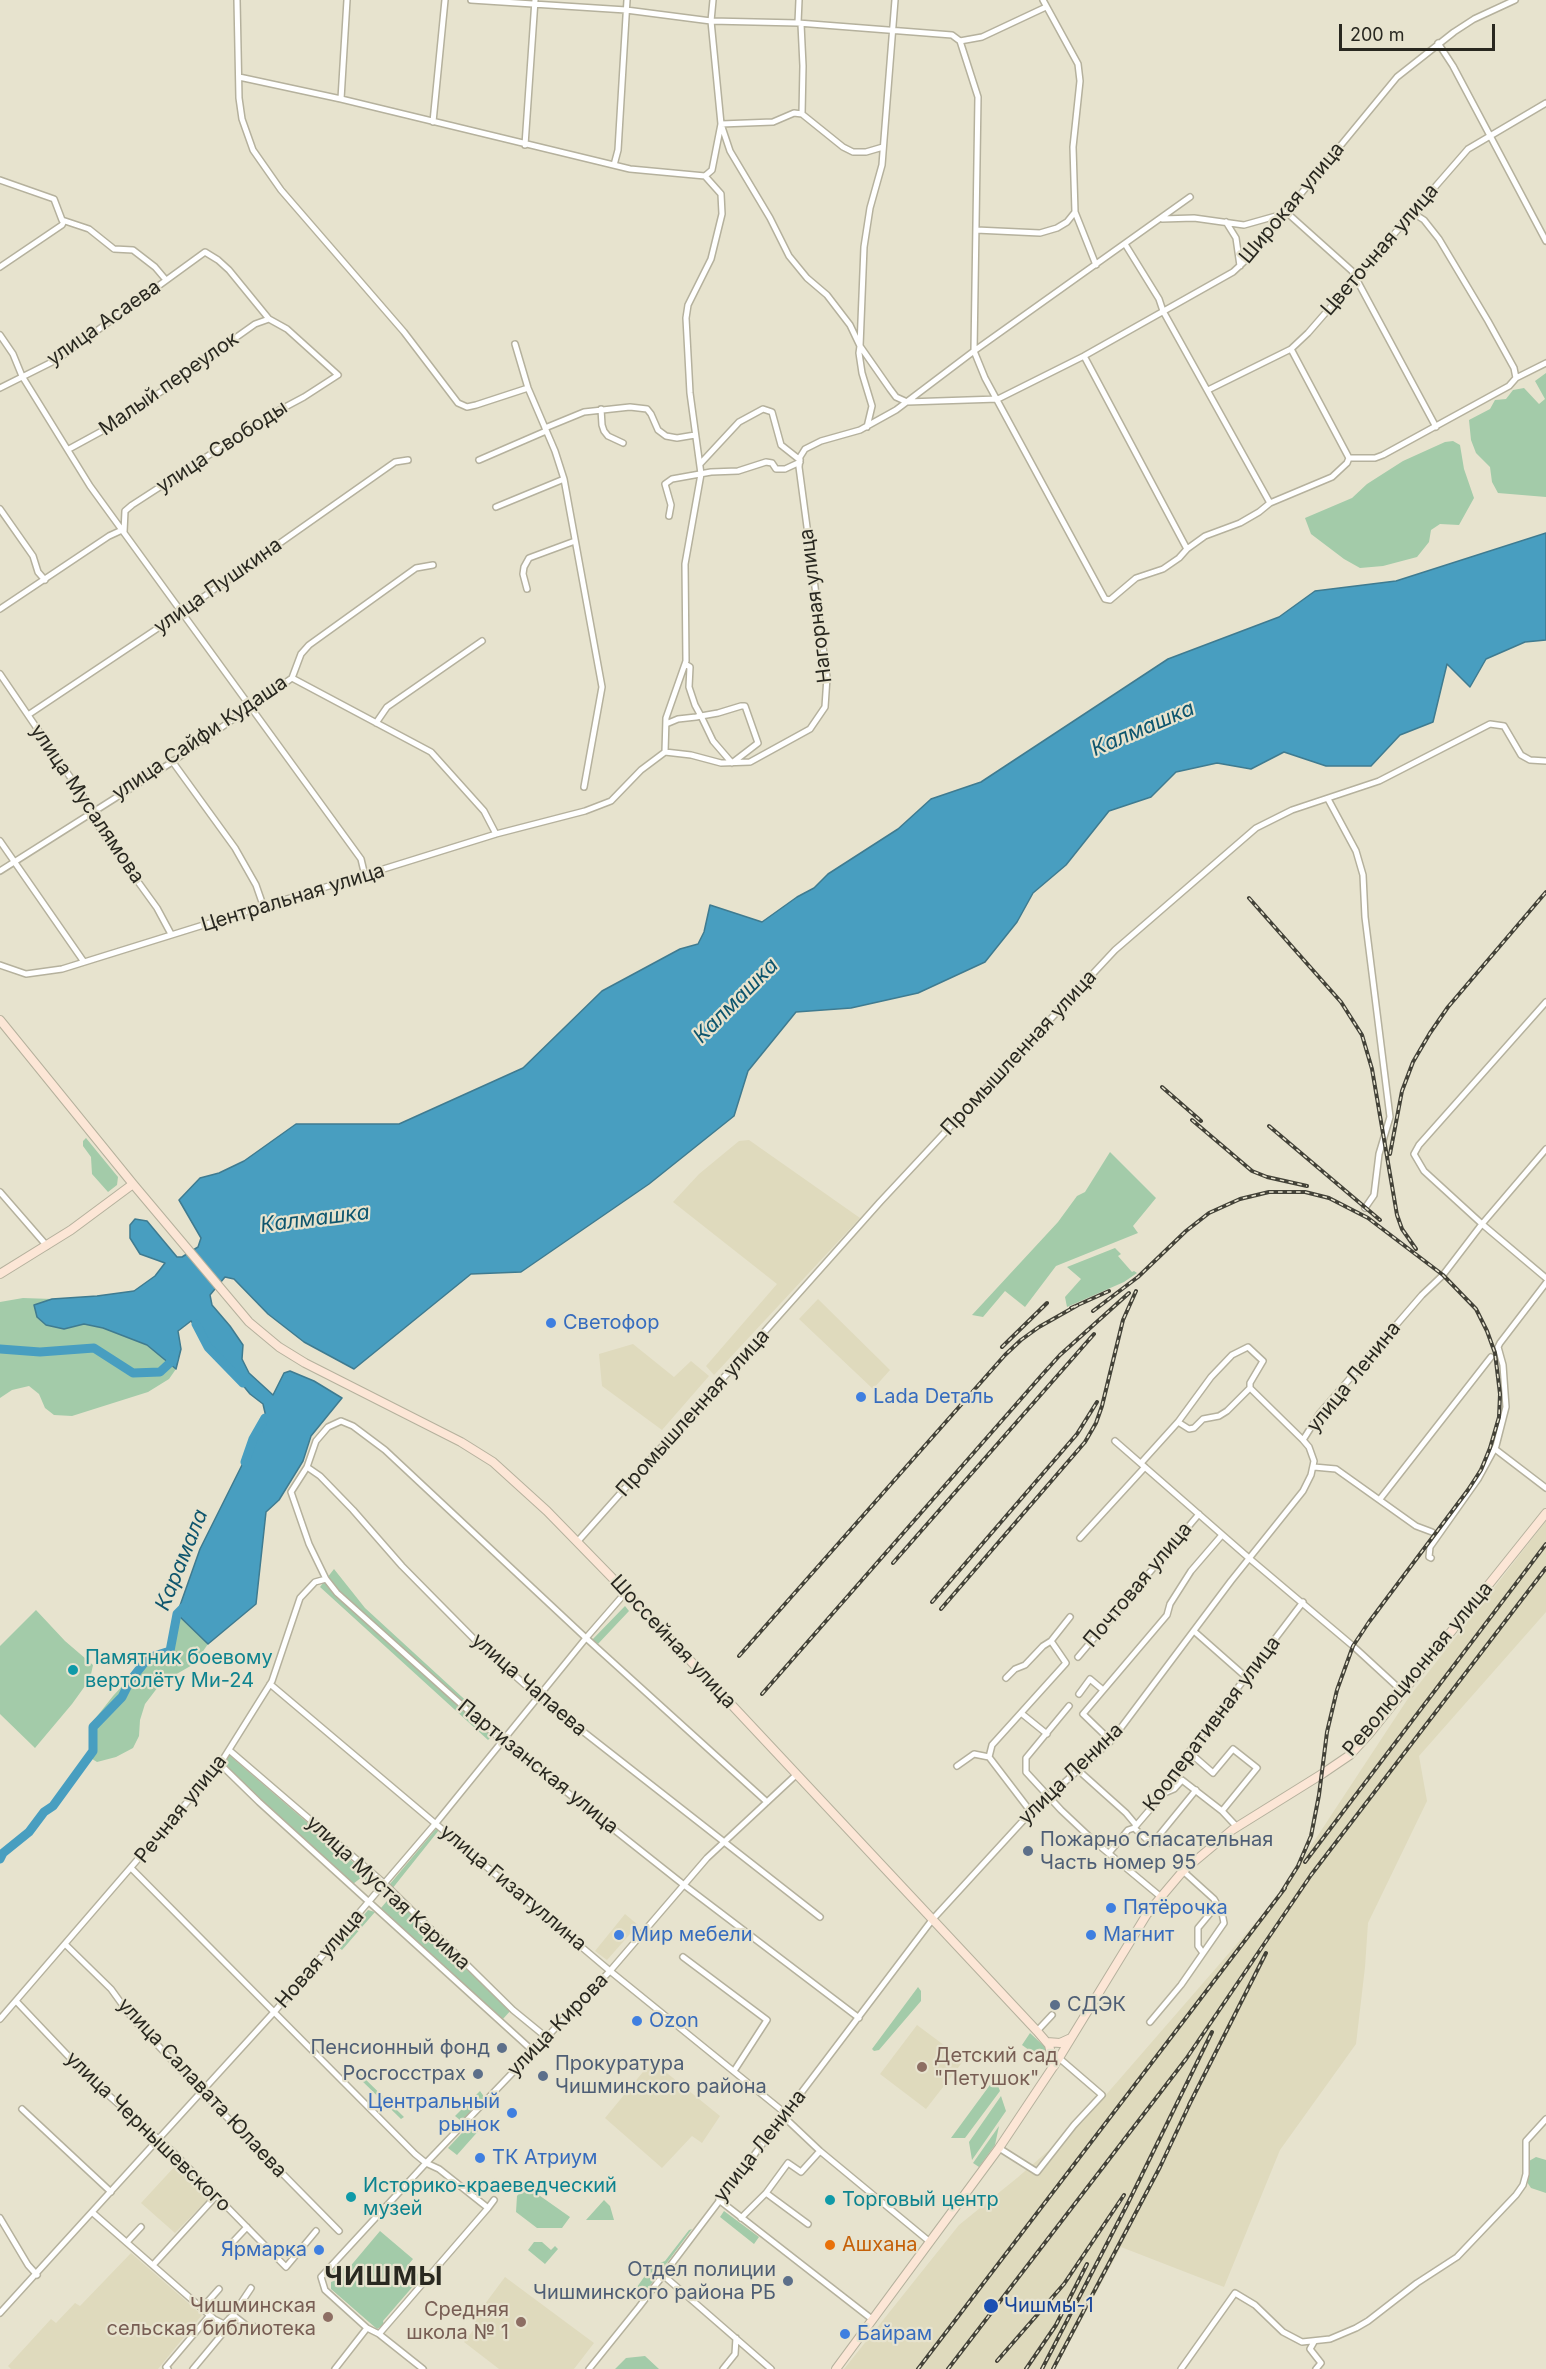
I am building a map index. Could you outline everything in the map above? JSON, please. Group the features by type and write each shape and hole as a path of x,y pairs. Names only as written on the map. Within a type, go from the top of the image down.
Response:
{"main road":[{"name":"Шоссейная улица","path":"0,1020 133,1184 256,1329 290,1354 324,1374 461,1442 493,1462 578,1541 1037,2031 1047,2042 1053,2055 1054,2066"},
{"path":"0,1274 46,1246 133,1184"},
{"name":"Революционная улица","path":"836,2369 999,2148 1054,2066 1147,1914 1161,1897 1183,1871 1237,1827 1350,1755 1546,1513"},
{"path":"1047,2042 1060,2043 1071,2038"}],"street":[{"path":"237,0 242,119 253,150 280,190 404,332 452,397 467,407 528,388"},
{"path":"341,99 347,0"},
{"path":"433,122 445,0"},
{"path":"471,0 626,10 711,21 799,24 952,35 960,41 978,97 974,351 985,378 1105,599 1110,600 1136,578 1164,569 1187,549 1216,531 1240,523 1270,503 1332,477 1347,463 1349,458"},
{"path":"615,165 618,150 627,0"},
{"path":"713,0 711,21 721,124 730,151 798,269 843,312 860,346 890,389 896,397 907,402"},
{"path":"799,0 803,66 802,114"},
{"path":"867,427 872,406 862,373 860,346 864,247 870,208 882,165 895,0"},
{"path":"1043,0 1078,64 1080,81 1073,147 1075,212 1096,265"},
{"name":"Широкая улица","path":"907,402 998,399 1084,356 1240,267 1383,92 1412,63 1474,19 1515,0"},
{"path":"525,145 535,3"},
{"path":"960,41 982,37 1046,7"},
{"path":"1438,43 1453,66 1488,136 1546,241"},
{"path":"239,77 341,99 615,165 705,176 722,194 717,238 711,259 688,305 686,318 690,393 701,474 685,564 687,618 685,664 666,724 665,752"},
{"name":"Цветочная улица","path":"1208,390 1291,349 1308,333 1468,149 1546,103"},
{"path":"721,124 773,122 794,113 802,114 843,147 853,152 866,152 883,147"},
{"path":"705,176 712,170 721,124"},
{"path":"0,180 54,199 62,220 89,229 114,249 133,250 155,267 166,280"},
{"path":"669,516 671,505 665,484 667,481 701,474 738,471 766,462 772,463 776,469 784,469 800,463 806,449 813,444 867,427 907,402 974,351 1190,197"},
{"path":"1285,211 1327,246 1352,271 1436,427"},
{"path":"975,230 1040,233 1067,222 1075,212"},
{"path":"1413,213 1424,220 1439,239 1514,368 1516,378"},
{"path":"1160,219 1194,218 1244,225 1281,216"},
{"path":"0,267 62,225 64,221"},
{"path":"1226,222 1236,238 1240,267"},
{"path":"1125,244 1140,266 1270,503"},
{"name":"улица Асаева","path":"0,388 58,359 205,252 229,270 269,319"},
{"name":"улица Свободы","path":"123,531 125,511 132,505 264,418 304,397 338,375 287,329 269,319"},
{"name":"Малый переулок","path":"69,449 102,431 138,405 162,392 209,355 255,324 269,319"},
{"path":"0,335 13,354 22,376 90,486 361,859 365,876"},
{"path":"515,344 528,388 564,479 602,687 584,787"},
{"path":"1291,349 1349,458"},
{"path":"1084,356 1187,549"},
{"path":"1349,458 1376,458 1436,427 1509,386 1516,378 1546,363"},
{"path":"478,460 584,412 601,409 630,407 646,409 651,414 658,430 666,436 677,438 695,435"},
{"path":"601,409 604,431 608,436 623,443"},
{"path":"700,464 739,422 763,409 772,412 781,446 800,463"},
{"name":"улица Пушкина","path":"28,715 182,612 395,462 408,460"},
{"name":"Нагорная улица","path":"665,752 732,763 750,762 810,729 825,707 827,676 800,463"},
{"path":"496,507 564,479"},
{"path":"0,509 33,556 38,572 45,580"},
{"path":"0,609 109,536 123,531"},
{"path":"526,589 523,574 529,558 575,541"},
{"name":"улица Сайфи Кудаша","path":"0,871 172,761 292,678 301,654 309,645 416,568 433,565"},
{"path":"376,723 387,707 482,641"},
{"path":"666,724 678,719 701,716 745,706 758,743 732,763 713,741 701,716 690,695 690,667 685,664"},
{"name":"улица Мусалямова","path":"0,674 92,811 102,832 157,908 171,934"},
{"path":"292,678 431,752 484,812 496,834"},
{"name":"Промышленная улица","path":"578,1541 880,1202 1115,950 1256,828 1292,810 1379,781 1490,724 1504,726 1521,755 1530,760 1546,761"},
{"name":"Центральная улица","path":"0,965 26,974 62,969 496,834 585,811 611,801 641,770 665,752"},
{"path":"172,761 235,848 256,885 264,908"},
{"path":"1328,799 1361,864 1390,1117 1379,1154 1374,1195 1365,1208"},
{"path":"0,841 84,962"},
{"path":"1546,1002 1419,1145 1414,1154 1424,1171 1546,1278"},
{"name":"улица Ленина","path":"589,2369 932,1920 1030,1812 1111,1741 1303,1491 1314,1467 1311,1451 1303,1440 1320,1413 1416,1301 1443,1275 1482,1224 1546,1149"},
{"path":"0,1192 46,1246"},
{"path":"1431,1558 1428,1557 1430,1547 1478,1479 1495,1449 1506,1407 1503,1365 1498,1347 1546,1283"},
{"path":"1080,1538 1178,1422 1211,1377 1232,1355 1248,1347 1263,1361 1251,1383 1251,1388 1227,1412 1203,1419 1194,1428 1189,1429 1178,1422"},
{"path":"1380,1499 1491,1357"},
{"path":"1251,1388 1303,1440"},
{"path":"307,1467 316,1441 328,1427 341,1421 353,1426 385,1450 585,1638 767,1802"},
{"path":"1115,1441 1250,1560 1303,1602 1402,1692"},
{"path":"1495,1449 1546,1488"},
{"name":"Партизанская улица","path":"307,1467 291,1492 309,1544 326,1579 337,1593 501,1740 684,1885 859,2018"},
{"name":"улица Чапаева","path":"307,1467 320,1476 402,1566 482,1646 539,1697 820,1917"},
{"path":"1314,1467 1336,1469 1416,1526 1432,1532"},
{"name":"Почтовая улица","path":"1078,1657 1199,1514"},
{"path":"1111,1741 1083,1714 1167,1615 1170,1604 1191,1571 1222,1534"},
{"name":"Речная улица","path":"0,2019 132,1869 220,1764 270,1684 300,1598 315,1582 326,1579"},
{"name":"Новая улица","path":"0,2313 276,2011 436,1823 501,1740 626,1592"},
{"name":"Кооперативная улица","path":"1196,1790 1168,1821 1152,1844 1135,1827 1303,1602"},
{"path":"1006,1678 1025,1665 1051,1641 1070,1617"},
{"path":"1195,1632 1246,1677"},
{"path":"989,1757 992,1744 1066,1663 1051,1641"},
{"path":"1079,1694 1090,1679 1103,1690"},
{"name":"улица Гизатуллина","path":"270,1684 610,1971 734,2071 784,2114 820,2151 930,2242"},
{"path":"1069,1706 1026,1758 1024,1766 1026,1772 1048,1796 1109,1853 1161,1897"},
{"path":"1021,1713 1047,1734"},
{"path":"1189,1752 1213,1773 1233,1749 1257,1768 1222,1811"},
{"name":"улица Мустая Карима","path":"229,1750 385,1884 506,2002 546,2037"},
{"path":"957,1766 974,1754 989,1757 1030,1812"},
{"name":"улица Мустая Карима","path":"220,1764 533,2051"},
{"path":"1078,1770 1126,1813 1135,1827 1128,1830 1109,1853"},
{"name":"улица Кирова","path":"367,2328 325,2290 321,2277 426,2163 610,1971 724,1842 797,1774"},
{"path":"1160,1795 1174,1789 1182,1780 1222,1811 1237,1827"},
{"path":"132,1869 276,2011 381,2121 426,2163 439,2169 488,2208"},
{"path":"1150,2022 1181,1986 1224,1923 1217,1905 1205,1889 1183,1871"},
{"path":"1203,1953 1198,1946 1198,1928 1217,1905"},
{"name":"улица Салавата Юлаева","path":"66,1945 111,1989 132,2018 202,2092 339,2231"},
{"path":"682,1957 767,2020 734,2071"},
{"name":"улица Чернышевского","path":"16,2001 90,2079 159,2139 286,2268 316,2231"},
{"path":"1037,2031 1052,2015"},
{"path":"999,2148 1037,2172 1074,2125 1102,2095 1059,2058"},
{"path":"22,2109 111,2192"},
{"path":"1181,2369 1235,2293 1255,2305 1283,2332 1302,2342 1329,2339 1356,2328 1457,2257 1516,2195 1523,2185 1526,2174 1526,2141 1546,2119"},
{"path":"741,2218 766,2193 788,2163 801,2172 820,2151"},
{"path":"766,2193 808,2224"},
{"path":"153,2265 216,2196"},
{"path":"379,2334 494,2200"},
{"path":"719,2200 873,2320"},
{"path":"93,2213 212,2317 224,2324 251,2288"},
{"path":"0,2218 28,2265 37,2275"},
{"path":"128,2242 141,2227"},
{"path":"232,2243 247,2227"},
{"path":"663,2275 771,2369"},
{"path":"202,2308 219,2289"},
{"path":"168,2369 166,2367 212,2317"},
{"path":"231,2317 247,2326 257,2327"},
{"path":"193,2369 233,2321 231,2317"},
{"path":"335,2369 367,2328 379,2334 423,2369"},
{"path":"723,2369 735,2354 736,2338"},
{"path":"1314,2342 1310,2349 1328,2369"},
{"path":"1316,2369 1321,2363"}],"shaded area":[{"path":"749,1140 860,1218 714,1375 706,1366 777,1284 673,1202 699,1174 739,1141"},
{"path":"818,1299 890,1370 873,1389 799,1319"},
{"path":"633,1344 674,1377 691,1361 709,1376 662,1430 602,1386 599,1354"},
{"path":"1546,1521 1546,1612 1419,1756 1427,1801 1368,1923 1356,2044 1280,2150 1224,2287 1121,2247 1055,2369 844,2369 959,2225 1085,2119 1276,1899 1409,1697"},
{"path":"625,1914 638,1925 607,1960 595,1951"},
{"name":"Детский сад \"Петушок\"","path":"917,2025 964,2060 926,2109 880,2074"},
{"path":"652,2061 720,2116 702,2143 692,2136 662,2168 605,2118"},
{"path":"177,2164 211,2196 175,2233 141,2203"},
{"path":"131,2253 202,2315 158,2369 11,2369 8,2366 51,2319 56,2323 75,2303 80,2306"},
{"name":"Средняя школа № 1","path":"505,2277 594,2343 574,2369 499,2369 464,2342 478,2324 473,2320"}],"green space":[{"path":"1546,373 1546,497 1498,493 1492,482 1490,467 1476,453 1471,440 1469,420 1490,409 1495,400 1506,399 1513,390 1524,388 1539,404 1545,399 1535,381"},
{"path":"1453,441 1460,445 1464,469 1474,498 1459,525 1440,524 1431,530 1429,542 1417,557 1383,566 1360,568 1311,534 1305,518 1352,498 1367,484 1403,461 1445,442"},
{"path":"86,1138 118,1177 117,1185 108,1192 92,1174 91,1157 83,1146"},
{"path":"1110,1152 1156,1198 1133,1226 1138,1233 1056,1266 1025,1307 1005,1291 983,1317 972,1315 1058,1222 1077,1196 1085,1192"},
{"path":"1115,1248 1121,1254 1118,1256 1132,1272 1137,1273 1124,1282 1067,1307 1065,1297 1081,1279 1067,1267"},
{"path":"23,1298 52,1299 34,1305 64,1329 84,1324 103,1328 147,1345 176,1369 169,1379 148,1392 72,1416 54,1415 45,1408 39,1394 29,1386 12,1390 0,1398 0,1302"},
{"path":"334,1569 365,1608 498,1730 488,1740 320,1587"},
{"path":"625,1606 629,1611 597,1645 592,1640"},
{"path":"36,1610 65,1641 93,1665 90,1679 35,1748 0,1714 0,1646"},
{"path":"177,1614 208,1644 194,1664 161,1683 145,1704 140,1720 139,1736 133,1748 116,1757 97,1762 89,1757 91,1724 148,1658 170,1651"},
{"path":"228,1754 368,1875 366,1880 362,1877 353,1884 227,1769 225,1764"},
{"path":"436,1829 439,1830 392,1889 390,1884"},
{"path":"392,1895 512,2009 502,2020 381,1908"},
{"path":"368,1910 375,1912 342,1950 338,1947"},
{"path":"918,1987 921,1991 921,2001 879,2050 874,2051 872,2049"},
{"path":"1030,2033 1046,2048 1040,2058 1022,2045"},
{"path":"360,2074 404,2117 401,2119 357,2076"},
{"path":"995,2078 1000,2091 965,2138 951,2138"},
{"path":"480,2091 485,2098 463,2121 455,2116"},
{"path":"1001,2096 1006,2111 972,2160 969,2142"},
{"path":"473,2121 481,2128 457,2155 448,2148"},
{"path":"999,2126 995,2145 979,2167 973,2163"},
{"path":"1536,2157 1546,2160 1546,2193 1531,2188 1527,2182 1529,2161"},
{"path":"526,2186 570,2217 562,2228 537,2228 516,2212 517,2196"},
{"path":"604,2200 610,2206 614,2220 586,2220"},
{"path":"724,2211 759,2237 754,2244 720,2217"},
{"path":"692,2229 646,2291 637,2287 652,2266 665,2261"},
{"path":"380,2231 413,2259 408,2265 421,2277 383,2321 384,2325 377,2329 331,2289 331,2282 339,2279 330,2280 335,2267 348,2269"},
{"path":"534,2242 542,2242 551,2250 555,2246 558,2249 545,2264 528,2250"},
{"path":"645,2356 659,2369 615,2369 626,2358"}],"water":[{"path":"1546,533 1546,640 1525,642 1486,659 1470,687 1447,664 1433,722 1400,735 1371,766 1326,766 1284,752 1251,769 1217,763 1176,772 1151,797 1109,811 1066,865 1033,893 1017,922 985,962 918,993 851,1008 796,1012 748,1071 734,1116 649,1184 521,1272 471,1274 354,1369 304,1342 268,1314 234,1279 225,1277 210,1295 212,1305 243,1345 242,1359 249,1373 273,1395 284,1373 290,1371 314,1381 342,1398 311,1436 303,1461 279,1500 266,1512 256,1604 208,1644 177,1614 200,1549 266,1417 263,1404 250,1394 191,1321 178,1331 181,1349 176,1369 147,1345 103,1328 84,1324 64,1329 46,1325 37,1317 34,1305 52,1299 134,1291 155,1276 165,1263 140,1254 130,1238 130,1225 135,1219 147,1221 177,1257 182,1257 198,1247 201,1238 179,1200 200,1178 219,1173 244,1161 296,1124 399,1124 523,1068 602,991 680,949 698,944 704,932 710,905 762,922 814,888 828,874 898,829 931,799 981,782 1168,659 1279,617 1315,591 1396,581"}],"waterway":[{"name":"Карамала","path":"196,1324 208,1347 243,1383"},
{"name":"Калмашка","path":"0,1349 40,1352 94,1348 133,1373 160,1372 173,1360 173,1355"},
{"name":"Карамала","path":"245,1462 253,1439 265,1418"},
{"name":"Карамала","path":"0,1859 3,1853 29,1832 44,1812 53,1806 93,1751 93,1727 122,1697 130,1681 148,1658 170,1651 177,1614 184,1607"}],"railway":[{"path":"1390,1154 1402,1091 1413,1062 1430,1033 1448,1007 1546,892"},
{"path":"1249,898 1341,1002 1362,1035 1372,1069 1397,1215 1402,1229 1416,1249"},
{"path":"1162,1087 1201,1121"},
{"path":"1192,1120 1252,1171 1267,1177 1307,1186"},
{"path":"1269,1126 1380,1220"},
{"path":"1093,1311 1138,1277 1186,1231 1209,1213 1240,1199 1269,1192 1305,1192 1329,1198 1368,1218 1443,1275 1476,1309 1495,1353 1500,1394 1499,1417 1490,1448 1481,1470 1468,1490 1353,1646 1337,1690 1327,1732 1311,1836 1298,1866 1281,1893"},
{"path":"1071,1308 1109,1291"},
{"path":"941,1609 1085,1442 1096,1423 1102,1406 1123,1320 1136,1291"},
{"path":"762,1694 1060,1355 1129,1293"},
{"path":"1002,1347 1047,1303"},
{"path":"739,1656 1005,1355 1039,1327 1078,1305"},
{"path":"893,1563 1094,1334"},
{"path":"932,1602 1077,1434 1097,1402"},
{"path":"1305,1862 1546,1544"},
{"path":"948,2369 1186,2059 1311,1875 1546,1568"},
{"path":"918,2369 1285,1888"},
{"path":"1189,2105 1266,1953"},
{"path":"1042,2369 1128,2203 1212,2032"},
{"path":"1053,2369 1160,2167 1192,2099"},
{"path":"997,2361 1064,2284 1124,2195"},
{"path":"1026,2369 1056,2325 1087,2264"}],"place":[{"name":"Светофор","path":"551,1323"},
{"name":"Lada Dеталь","path":"861,1397"},
{"name":"Памятник боевому вертолёту Ми-24","path":"73,1670"},
{"name":"Пожарно Спасательная Часть номер 95","path":"1028,1851"},
{"name":"Пятёрочка","path":"1111,1908"},
{"name":"Мир мебели","path":"619,1935"},
{"name":"Магнит","path":"1091,1935"},
{"name":"СДЭК","path":"1055,2005"},
{"name":"Ozon","path":"637,2021"},
{"name":"Пенсионный фонд","path":"502,2048"},
{"name":"Детский сад \"Петушок\"","path":"922,2067"},
{"name":"Росгосстрах","path":"478,2074"},
{"name":"Прокуратура Чишминского района","path":"543,2076"},
{"name":"Центральный рынок","path":"512,2113"},
{"name":"ТК Атриум","path":"480,2158"},
{"name":"Историко-краеведческий музей","path":"351,2197"},
{"name":"Торговый центр","path":"830,2200"},
{"name":"Ашхана","path":"830,2245"},
{"name":"Ярмарка","path":"319,2250"},
{"name":"Отдел полиции Чишминского района РБ","path":"788,2281"},
{"name":"Чишмы-1","path":"991,2306"},
{"name":"Чишминская сельская библиотека","path":"328,2317"},
{"name":"Средняя школа № 1","path":"521,2322"},
{"name":"Байрам","path":"845,2334"}],"district":[{"name":"ЧИШМЫ","path":"384,2277"}]}
